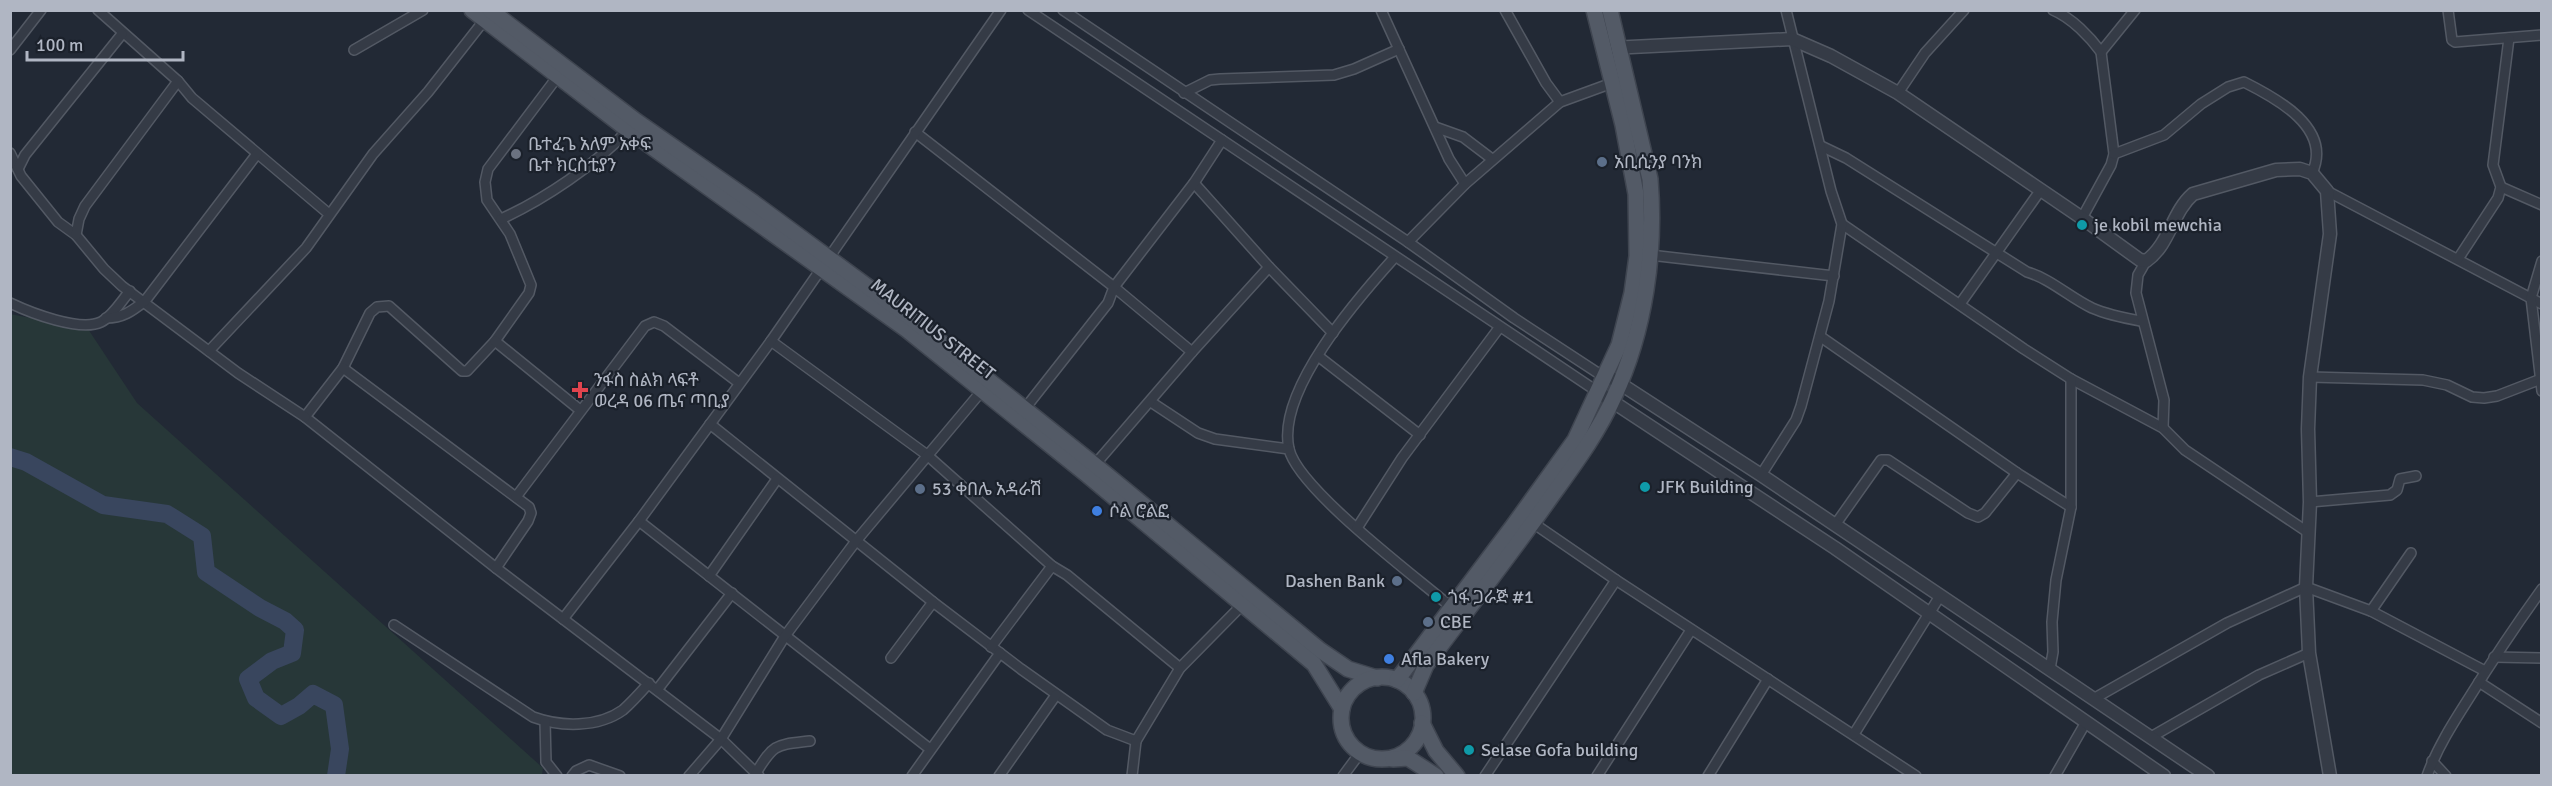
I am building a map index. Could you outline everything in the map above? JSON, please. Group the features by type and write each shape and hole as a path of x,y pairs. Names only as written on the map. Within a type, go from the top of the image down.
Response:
{"main road":[{"path":"1414,693 1426,665 1587,447 1621,382 1632,351 1650,255 1650,179 1611,48 1594,10"},
{"path":"1397,680 1575,440 1619,345 1632,293 1637,256 1636,194 1612,83 1610,10"},
{"name":"MAURITIUS STREET","path":"482,14 628,130 826,263"},
{"name":"MAURITIUS STREET","path":"482,14 636,120 986,386 1091,470 1247,599 1314,664 1342,709"},
{"name":"MAURITIUS STREET","path":"1247,599 1348,669 1377,678"},
{"path":"1384,759 1398,756 1410,748 1418,736 1422,723 1422,712 1414,693 1397,680 1377,678 1355,688 1347,697 1342,709 1341,721 1344,734 1350,744 1360,753 1371,758 1384,759 1408,758 1436,776"},
{"path":"1422,723 1436,751 1457,776"}],"street":[{"path":"10,50 41,10"},
{"path":"98,10 122,34 178,81 184,90 329,214"},
{"path":"354,50 423,10"},
{"path":"563,619 639,521 771,341 1001,10"},
{"path":"1028,10 1394,258 1930,612 2164,776"},
{"path":"1063,10 1408,242 1514,318 1604,377 1621,382 2208,776"},
{"path":"1381,10 1449,159 1465,184"},
{"path":"1505,10 1546,83 1560,102"},
{"path":"1761,475 1796,420 1821,337 1842,224 1831,191 1786,10"},
{"path":"1898,93 1925,53 1964,10"},
{"path":"2101,52 2135,10"},
{"path":"2448,10 2450,34 2455,42 2541,35"},
{"path":"2058,12 2093,41 2101,52 2114,154 2111,165 2082,218"},
{"path":"209,351 306,248 373,154 428,92 482,14"},
{"path":"18,169 20,162 32,146 122,34"},
{"path":"2458,259 2498,198 2501,187 2493,165 2509,38"},
{"path":"1611,48 1792,39 1831,56 1898,93 2140,260 2146,261"},
{"path":"1184,93 1210,80 1334,75 1354,69 1399,49"},
{"path":"305,417 343,368 370,312 383,305 388,306 462,371 467,371 495,341 529,293 531,285 501,219 487,200 485,182 488,169 558,76"},
{"path":"76,236 79,219 85,206 178,81"},
{"path":"2114,154 2164,135 2201,104 2228,87 2244,82 2277,100 2300,119 2312,134 2317,149 2316,163 2312,173"},
{"path":"1408,242 1492,159 1560,102 1612,83"},
{"path":"1435,127 1463,137 1492,159"},
{"path":"501,219 539,200 616,143 628,130"},
{"path":"915,132 1114,287 1192,352"},
{"path":"1020,414 1108,303 1114,287 1194,183 1222,140"},
{"path":"1821,146 1846,158 2027,272 2042,276 2090,307 2106,314 2141,321"},
{"path":"10,153 21,176 58,222 76,236 104,269 130,291 209,351 305,417 496,568 721,740 757,774 767,754 776,746 810,741"},
{"path":"10,303 39,315 76,324 88,325 106,318 124,316 145,302 257,154"},
{"path":"2163,428 2164,400 2141,321 2136,293 2138,274 2146,261 2155,255 2184,202 2193,194 2276,170 2300,169 2312,173 2327,191 2541,304"},
{"path":"1194,183 1269,267 1333,333"},
{"path":"2501,187 2541,205"},
{"path":"1960,304 2040,191"},
{"path":"2327,191 2330,234 2310,377 2308,429 2310,502 2306,587 2309,653 2330,776"},
{"path":"1842,224 2024,349 2072,379 2163,428 2185,450 2309,533"},
{"path":"1650,255 1834,276"},
{"path":"1394,258 1359,298 1333,333 1300,388 1288,421 1289,449 1298,467 1339,514 1451,607"},
{"path":"2541,261 2531,298 2541,391"},
{"path":"1091,470 1192,352 1269,267"},
{"path":"106,318 130,291"},
{"path":"516,497 645,326 654,322 664,326 739,383"},
{"path":"1357,528 1420,435 1499,328"},
{"path":"1821,337 2016,473 2071,507"},
{"path":"495,341 580,410"},
{"path":"771,341 927,455 1052,566 1067,575 1180,668"},
{"path":"1318,356 1420,435"},
{"path":"343,368 529,507 531,513 528,521 496,568"},
{"path":"2310,377 2423,380 2446,385 2472,397 2484,398 2497,396 2541,379"},
{"path":"2050,669 2053,652 2052,622 2056,580 2071,507 2072,379"},
{"path":"689,776 721,740 785,636 856,541 986,386"},
{"path":"1151,402 1198,433 1215,439 1289,449"},
{"path":"710,424 991,647 1107,730 1136,741"},
{"path":"1835,525 1881,460 1888,460 1968,513 1978,517 1985,513 2016,473"},
{"path":"2310,502 2390,495 2397,490 2400,479 2416,476"},
{"path":"709,576 777,479"},
{"path":"639,521 930,749"},
{"path":"1533,523 1691,630 1917,776"},
{"path":"2372,610 2411,553"},
{"path":"991,647 1052,566"},
{"path":"1485,776 1616,580"},
{"path":"2095,698 2227,622 2306,587 2372,610 2485,671"},
{"path":"2427,776 2432,761 2485,671 2541,589"},
{"path":"394,625 533,717 570,724 610,717 653,687 732,592"},
{"path":"1854,734 1940,596"},
{"path":"1132,776 1136,741 1180,668 1247,599"},
{"path":"891,658 933,602"},
{"path":"1597,776 1691,630"},
{"path":"912,776 1000,653"},
{"path":"2151,737 2259,675 2309,653"},
{"path":"2494,657 2541,658"},
{"path":"1709,775 1768,680"},
{"path":"2479,682 2541,723"},
{"path":"999,776 1056,695"},
{"path":"545,721 546,762 557,776"},
{"path":"2055,776 2086,722"},
{"path":"1343,776 1360,753"},
{"path":"2432,761 2446,776"},
{"path":"572,776 576,771 589,765 620,776"}],"shaded area":[{"path":"10,314 88,329 137,403 543,768 542,775 11,775"}],"waterway":[{"path":"10,457 26,462 103,505 167,514 202,536 206,572 260,608 285,621 295,630 292,653 272,661 248,679 256,698 281,716 299,706 313,694 334,705 340,749 336,776"}],"place":[{"name":"ቤተፈጌ አለም አቀፍ ቤተ ክርስቲያን","path":"516,154"},
{"name":"አቢሲንያ ባንክ","path":"1602,162"},
{"name":"je kobil mewchia","path":"2082,225"},
{"name":"ንፋስ ስልክ ላፍቶ ወረዳ 06 ጤና ጣቢያ","path":"580,390"},
{"name":"JFK Building","path":"1645,487"},
{"name":"53 ቀበሌ አዳራሽ","path":"920,489"},
{"name":"ሶል ሮልፎ","path":"1097,511"},
{"name":"Dashen Bank","path":"1397,581"},
{"name":"ጎፋ ጋራጅ #1","path":"1436,597"},
{"name":"CBE","path":"1428,622"},
{"name":"Afla Bakery","path":"1389,659"},
{"name":"Selase Gofa building","path":"1469,750"}]}
